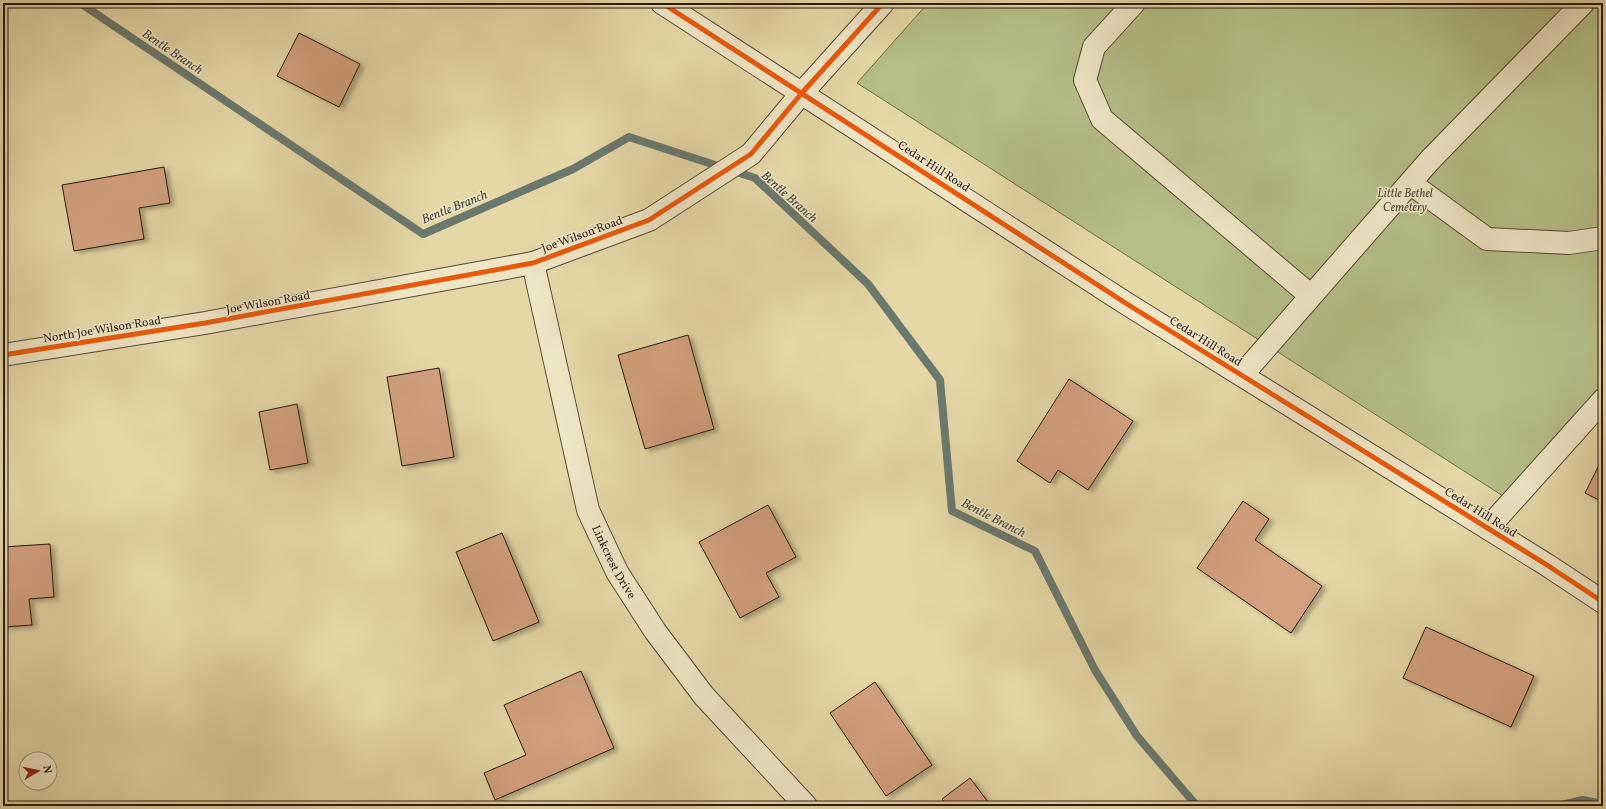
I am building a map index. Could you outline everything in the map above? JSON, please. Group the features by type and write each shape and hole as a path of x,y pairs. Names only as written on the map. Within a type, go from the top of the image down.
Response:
{"street":[{"name":"Cedar Hill Road","path":"662,3 801,94 906,159 1126,304 1488,528 1603,602"},
{"name":"Joe Wilson Road","path":"205,323 532,263 650,220 751,154 801,94 883,3"},
{"path":"1134,3 1094,47 1085,80 1102,119 1311,296"},
{"path":"1242,375 1430,160 1583,3"},
{"path":"1410,183 1487,239 1569,243 1603,238"},
{"name":"Linkcrest Drive","path":"532,263 588,510 617,572 655,631 704,696 806,806"},
{"name":"North Joe Wilson Road","path":"3,355 205,323"},
{"path":"1488,528 1603,400"}],"green space":[{"name":"Little Bethel Cemetery","path":"928,3 1603,3 1603,405 1514,503 857,83"}],"building":[{"path":"299,33 360,64 339,107 277,76"},
{"path":"164,167 170,203 139,208 144,239 74,251 62,185"},
{"path":"688,335 714,429 645,449 618,355"},
{"path":"439,368 454,457 402,466 387,377"},
{"path":"1069,379 1133,421 1088,490 1058,470 1050,483 1017,461"},
{"path":"297,404 308,463 270,470 259,412"},
{"path":"1603,457 1603,502 1585,493"},
{"path":"1243,501 1269,519 1255,540 1322,586 1291,633 1197,568"},
{"path":"768,505 796,557 766,573 779,597 740,618 699,542"},
{"path":"502,533 539,622 493,641 456,552"},
{"path":"50,544 54,597 29,599 32,625 3,627 3,547"},
{"path":"1426,627 1534,676 1511,727 1403,678"},
{"path":"581,671 614,748 495,800 484,773 526,755 504,705"},
{"path":"875,682 932,765 886,796 830,713"},
{"path":"970,778 991,806 947,806 942,799"}],"waterway":[{"name":"Bentle Branch","path":"80,3 423,234 573,169 629,137 755,178 868,284 940,380 952,511 1035,551 1095,670 1137,736 1197,806"},
{"name":"Bentle Branch","path":"1558,806 1582,800 1603,804"}],"cycle path":[{"path":"662,3 1127,304 1547,565 1603,602"},
{"path":"3,355 205,323 533,263 649,220 751,154 801,94 883,3"}]}
